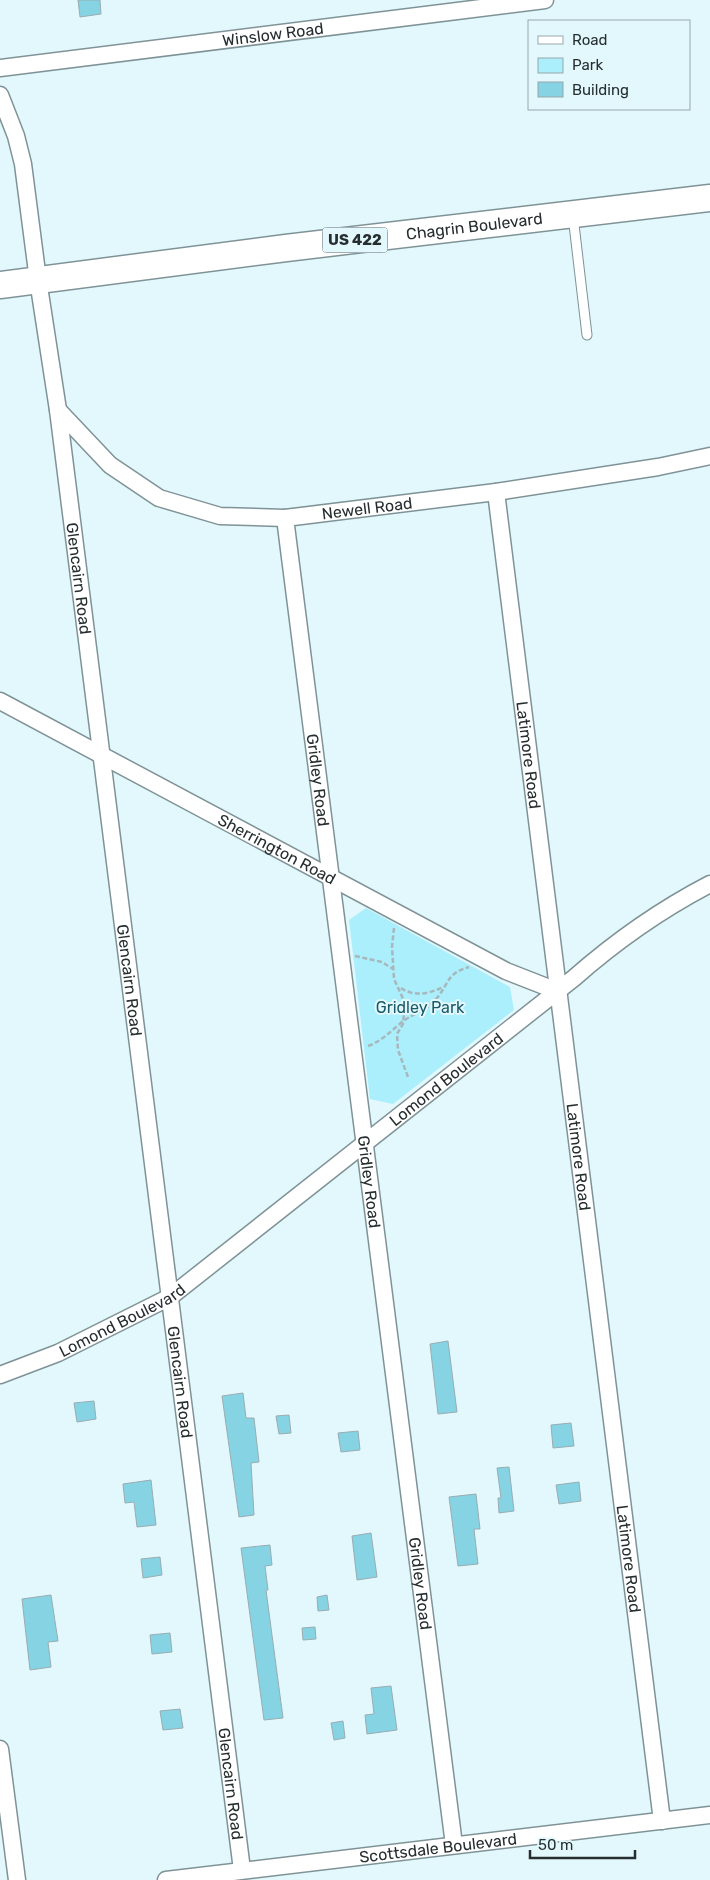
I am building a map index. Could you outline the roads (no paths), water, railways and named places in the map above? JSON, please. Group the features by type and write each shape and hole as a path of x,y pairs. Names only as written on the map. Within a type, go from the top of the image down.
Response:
{"main road":[{"name":"Chagrin Boulevard","path":"0,285 573,213 710,198"}],"street":[{"name":"Winslow Road","path":"0,68 545,0"},
{"name":"Glencairn Road","path":"0,95 16,136 23,164 58,410 242,1870"},
{"name":"Newell Road","path":"58,410 110,465 159,498 220,516 285,518 496,492 658,467 710,456"},
{"name":"Latimore Road","path":"496,492 662,1821"},
{"name":"Gridley Road","path":"285,518 454,1845"},
{"name":"Sherrington Road","path":"0,701 506,971 557,991"},
{"name":"Lomond Boulevard","path":"0,1375 58,1353 170,1297 557,991 614,943 673,903 710,884"},
{"path":"0,1749 16,1880"},
{"name":"Scottsdale Boulevard","path":"166,1880 710,1815"}],"lane":[{"path":"573,213 587,335"}],"park label":[{"name":"Gridley Park","path":"420,1007"}]}
